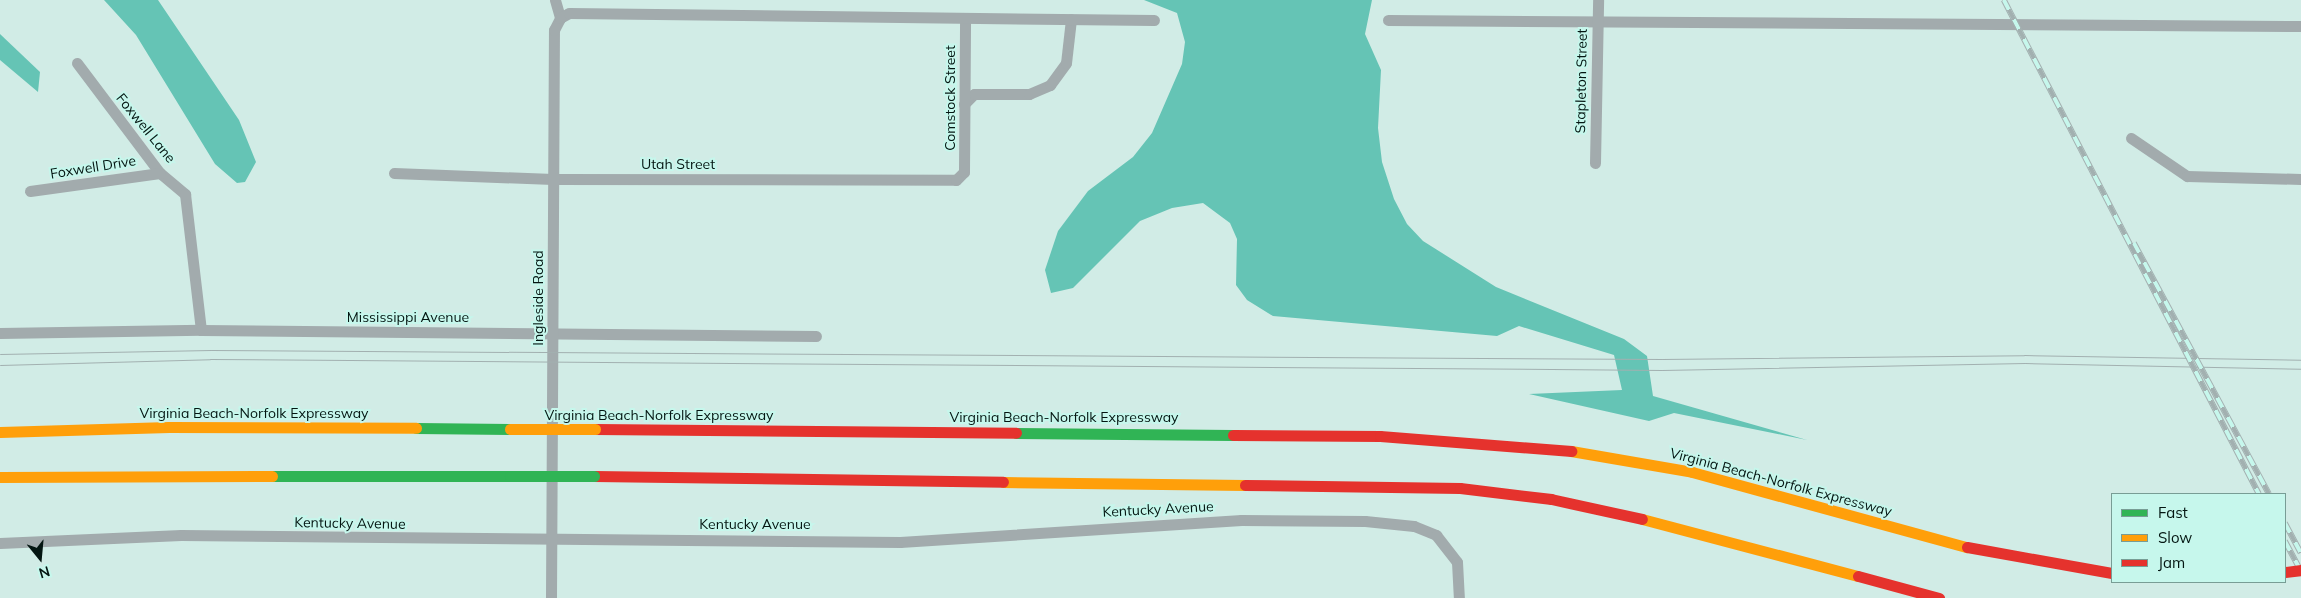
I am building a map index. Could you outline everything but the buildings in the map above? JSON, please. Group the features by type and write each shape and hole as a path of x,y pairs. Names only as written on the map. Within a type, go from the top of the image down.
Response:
{"highway":[{"name":"Virginia Beach-Norfolk Expressway","path":"0,432 169,427 595,429 1380,436 1501,442 1624,458 1692,472 1978,550 2111,573"},
{"path":"0,477 594,476 1460,488 1551,499 1654,521 1939,598"},
{"path":"2286,572 2301,570"}],"street":[{"name":"Ingleside Road","path":"551,598 554,30 560,18 555,0"},
{"name":"Stapleton Street","path":"1595,163 1598,0"},
{"path":"560,18 569,13 1154,20"},
{"name":"Comstock Street","path":"961,177 965,19"},
{"path":"964,104 974,94 1029,94 1050,85 1066,63 1071,20"},
{"path":"1388,20 2301,26"},
{"name":"Foxwell Lane","path":"78,63 160,173 189,202 201,330"},
{"path":"2131,138 2187,176 2301,179"},
{"name":"Foxwell Drive","path":"30,191 160,173"},
{"name":"Utah Street","path":"394,173 553,179 961,177"},
{"name":"Mississippi Avenue","path":"0,333 201,330 553,335 816,336"},
{"name":"Kentucky Avenue","path":"0,543 181,535 900,542 1241,520 1381,522 1424,529 1446,544 1457,562 1459,598"}],"shaded area":[{"path":"104,0 158,0 239,120 256,162 245,182 237,183 215,164 136,35"},
{"path":"1144,0 1372,0 1365,34 1381,70 1378,128 1382,162 1394,199 1407,224 1423,241 1496,287 1624,339 1647,356 1653,396 1807,440 1674,413 1649,421 1529,394 1622,390 1614,355 1519,326 1497,336 1273,316 1247,300 1236,285 1237,239 1230,223 1203,203 1172,208 1140,221 1073,288 1051,293 1045,270 1058,231 1088,191 1133,157 1152,133 1182,64 1185,42 1177,13"},
{"path":"0,34 40,72 38,92 0,60"}],"tram line":[{"path":"0,354 211,350 1662,359 2024,355 2301,360"},
{"path":"0,365 210,359 1662,370 2025,363 2301,369"}],"railway":[{"path":"2004,0 2258,493"},
{"path":"2134,243 2268,493"},
{"path":"2286,525 2301,553"},
{"path":"2286,543 2301,571"}],"traffic: fast":[{"path":"416,428 510,429"},
{"path":"1016,433 1233,435"},
{"path":"272,476 510,476"},
{"path":"510,476 594,476"}],"traffic: slow":[{"path":"0,432 169,427 416,428"},
{"path":"510,429 595,429"},
{"path":"1571,451 1692,472 1967,547"},
{"path":"0,477 272,476"},
{"path":"1003,482 1245,485"},
{"path":"1642,519 1858,576"}],"traffic: jam":[{"path":"595,429 1016,433"},
{"path":"1233,435 1380,436 1571,451"},
{"path":"594,476 1003,482"},
{"path":"1245,485 1460,488 1551,499 1642,519"},
{"path":"1967,547 2111,573"},
{"path":"2286,572 2301,570"},
{"path":"1858,576 1939,598"}]}
